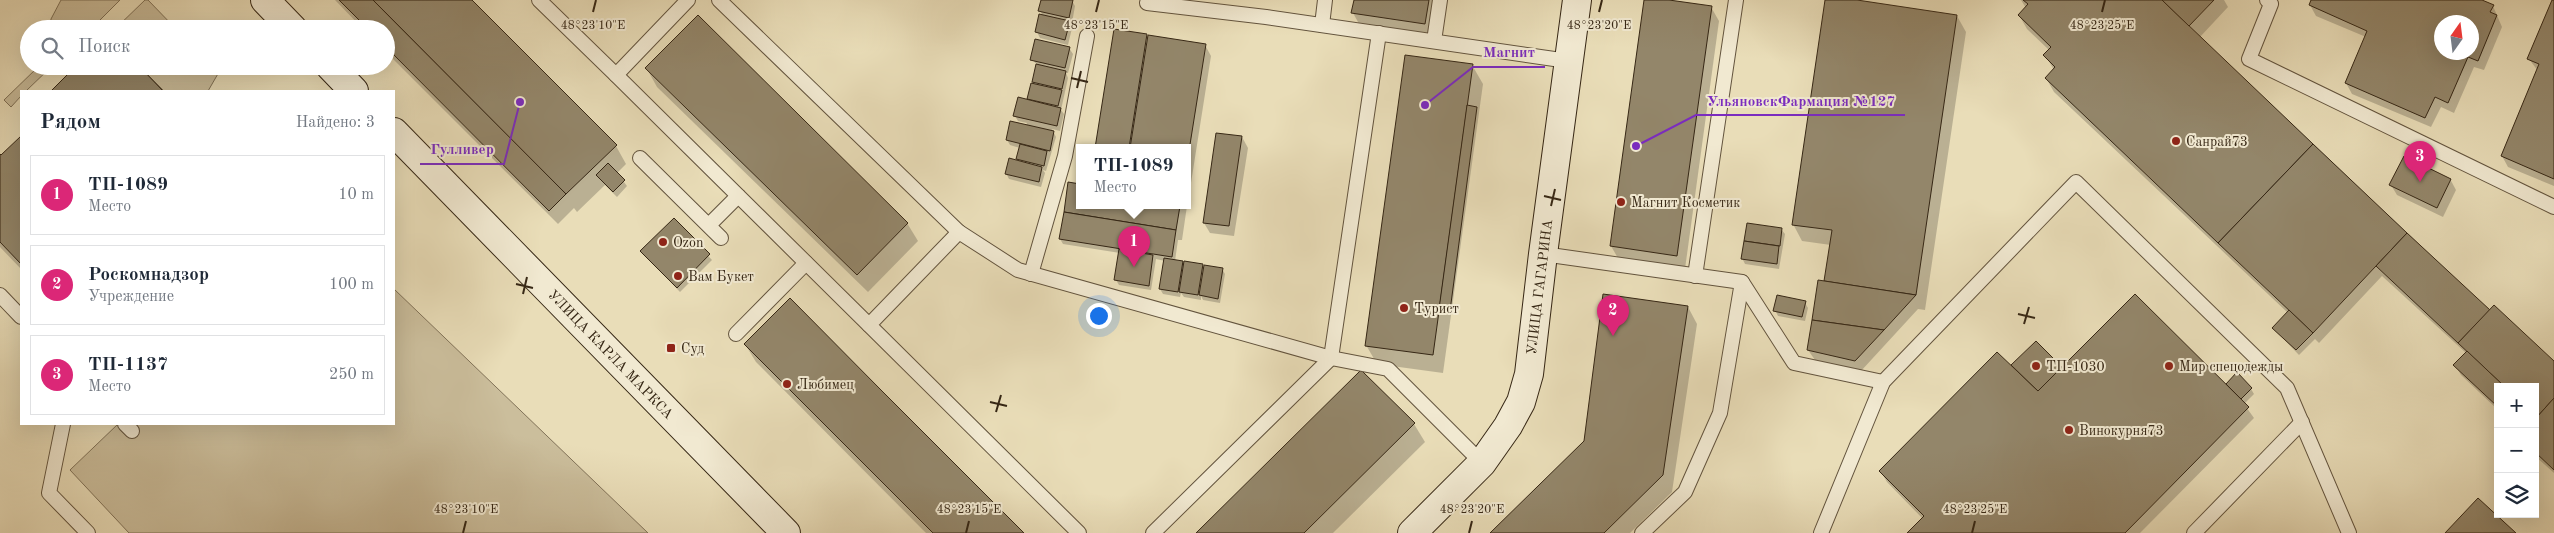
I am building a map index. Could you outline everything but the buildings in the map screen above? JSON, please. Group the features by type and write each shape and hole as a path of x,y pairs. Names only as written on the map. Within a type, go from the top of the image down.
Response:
{"main road":[{"path":"265,0 284,20"},
{"name":"УЛИЦА ГАГАРИНА","path":"1412,533 1482,463 1522,402 1527,384 1542,254 1577,0"},
{"path":"339,75 353,90"},
{"name":"УЛИЦА КАРЛА МАРКСА","path":"395,133 786,533"}],"lane":[{"path":"539,0 1078,533"},
{"path":"616,75 688,0"},
{"path":"719,0 959,232 1018,270 1331,358 1388,370 1482,463"},
{"path":"1322,25 1325,0"},
{"path":"1434,41 1440,0"},
{"path":"1695,276 1736,0"},
{"path":"2270,1 2249,59 2554,207"},
{"path":"1147,3 1322,25 1568,61"},
{"path":"1153,533 1331,358 1379,33"},
{"path":"1031,274 1064,156 1087,36"},
{"path":"640,158 721,238"},
{"path":"1821,533 1883,382 2076,182 2287,388 2349,533"},
{"path":"709,226 738,196"},
{"path":"869,325 959,232"},
{"path":"1542,254 1742,282"},
{"path":"736,334 806,263"},
{"path":"1742,282 1794,363 1883,382"},
{"path":"1642,533 1685,492 1720,413 1742,282"},
{"path":"0,295 20,316"},
{"path":"2194,533 2302,422"},
{"path":"63,425 49,493 88,533"}],"shaded area":[{"path":"61,0 120,0 100,20 51,19"},
{"path":"145,0 148,0 167,20 124,20"},
{"path":"30,75 43,75 27,90 20,90 20,97 11,107 4,100"},
{"path":"148,75 217,75 209,90 163,90"},
{"path":"395,290 648,533 129,533 70,470 117,425 395,425"}],"place":[{"name":"Гулливер","path":"520,102"},
{"name":"Магнит","path":"1425,105"},
{"name":"Санрай73","path":"2176,141"},
{"name":"УльяновскФармация №127","path":"1636,146"},
{"name":"ТП-1137","path":"2420,182"},
{"name":"Магнит Косметик","path":"1621,202"},
{"name":"Ozon","path":"663,242"},
{"name":"ТП-1089","path":"1134,267"},
{"name":"Вам Букет","path":"678,276"},
{"name":"Турист","path":"1404,308"},
{"name":"Роскомнадзор","path":"1613,336"},
{"name":"Суд","path":"671,348"},
{"name":"ТП-1030","path":"2036,366"},
{"name":"Мир спецодежды","path":"2169,366"},
{"name":"Любимец","path":"787,384"},
{"name":"Винокурня73","path":"2069,430"}]}
